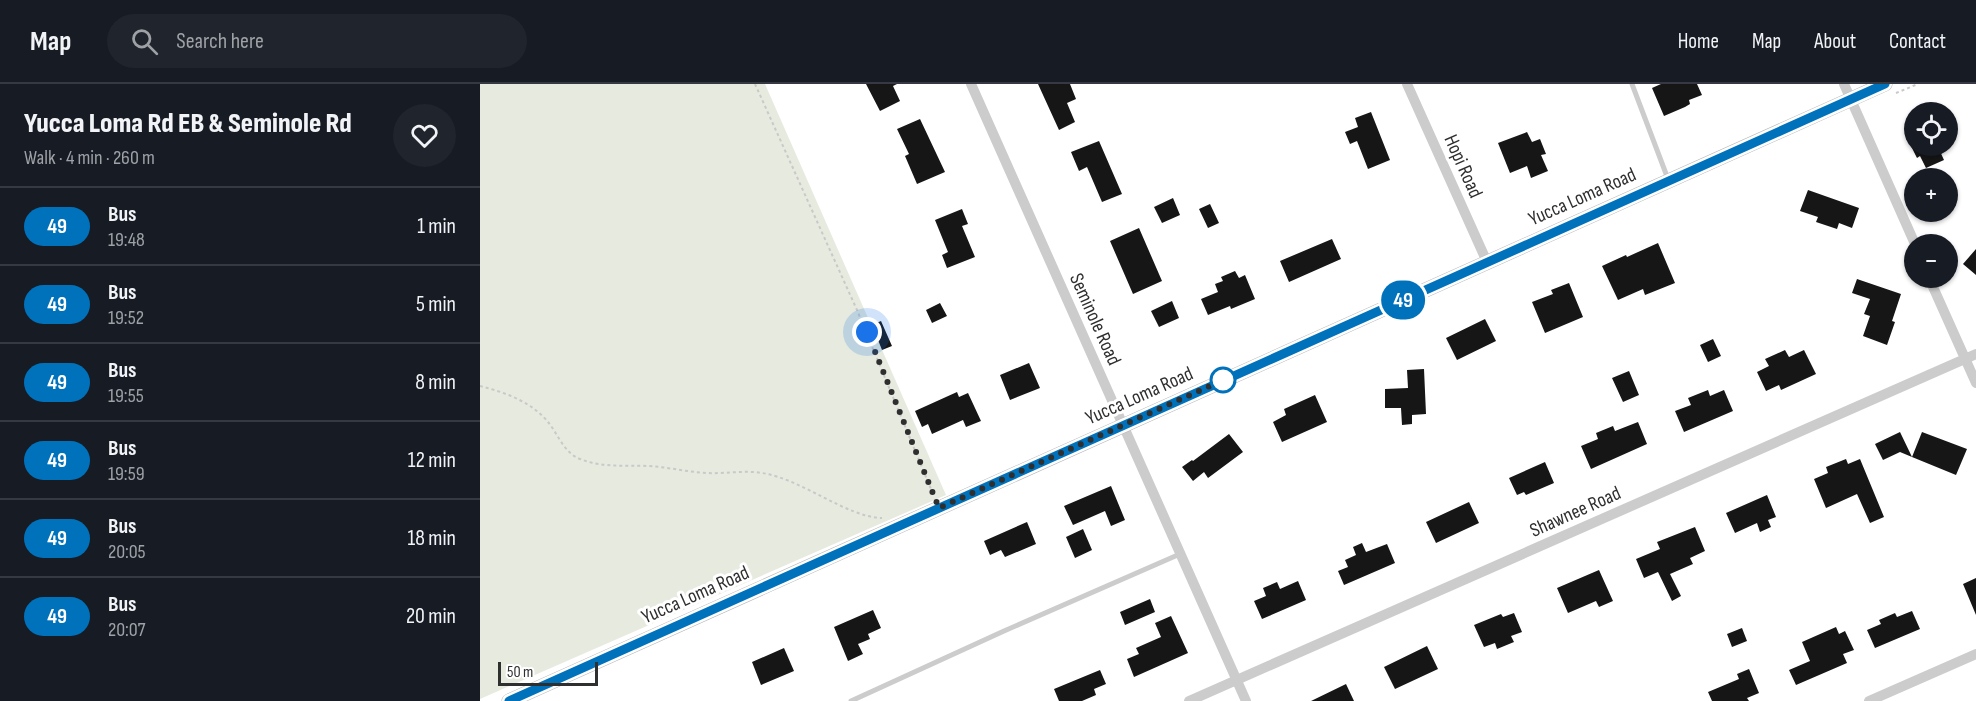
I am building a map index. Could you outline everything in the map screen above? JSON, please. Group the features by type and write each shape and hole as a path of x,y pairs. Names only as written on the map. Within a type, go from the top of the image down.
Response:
{"main road":[{"name":"Yucca Loma Road","path":"509,701 1885,84"}],"street":[{"name":"Seminole Road","path":"971,84 1246,701"},
{"name":"Hopi Road","path":"1407,84 1487,262"},
{"path":"1844,84 1911,234"},
{"path":"1934,288 1976,383"},
{"name":"Shawnee Road","path":"1189,701 1976,354"},
{"path":"1869,701 1976,654"}],"lane":[{"path":"1632,84 1669,181"},
{"path":"851,701 1180,554"}],"path":[{"path":"755,84 857,310 939,508"},
{"path":"480,386 517,399 537,411 548,421 562,444 577,458 599,465 648,466 683,472 763,473 815,492 861,514 887,518"}],"shaded area":[{"path":"480,84 765,84 946,495 480,699"}],"building":[{"path":"866,84 897,84 893,86 900,101 880,111"},
{"path":"1038,84 1070,84 1076,99 1067,103 1075,122 1059,130"},
{"path":"1661,84 1697,84 1702,95 1689,100 1690,104 1685,107 1664,116 1652,88"},
{"path":"1371,112 1390,160 1368,169 1357,141 1350,144 1345,132 1358,127 1355,118"},
{"path":"920,119 945,172 917,184 905,156 909,154 897,129"},
{"path":"1527,132 1532,142 1540,139 1546,154 1541,155 1548,171 1531,178 1527,166 1510,173 1498,143"},
{"path":"1099,141 1122,194 1102,202 1087,167 1079,171 1071,152"},
{"path":"1920,156 1942,156 1944,160 1926,168"},
{"path":"1808,190 1859,208 1852,228 1839,223 1837,229 1816,222 1818,217 1800,211"},
{"path":"1173,198 1180,215 1162,223 1154,207"},
{"path":"1210,204 1219,223 1208,228 1199,209"},
{"path":"962,209 968,224 962,226 975,257 947,268 942,255 948,252 935,220"},
{"path":"1139,228 1162,281 1133,294 1110,241"},
{"path":"1332,239 1341,259 1289,282 1280,261"},
{"path":"1658,243 1675,283 1645,295 1643,289 1618,300 1602,266"},
{"path":"1976,249 1976,275 1963,264"},
{"path":"1235,271 1239,278 1245,275 1255,299 1208,315 1201,299 1218,292 1215,284 1223,281 1221,277"},
{"path":"1857,279 1901,294 1887,345 1863,336 1870,316 1864,314 1870,299 1852,293"},
{"path":"1569,283 1583,317 1545,333 1532,302 1553,294 1551,290"},
{"path":"1172,301 1179,318 1159,327 1151,311"},
{"path":"940,303 947,316 932,323 926,310"},
{"path":"1485,319 1496,341 1457,360 1446,338"},
{"path":"881,321 892,346 882,350 872,325"},
{"path":"1713,339 1721,356 1708,362 1700,345"},
{"path":"1785,350 1789,357 1804,350 1816,374 1781,390 1779,385 1766,391 1757,372 1769,366 1765,359"},
{"path":"1029,363 1040,388 1010,400 1000,375"},
{"path":"1424,369 1426,414 1412,415 1412,424 1402,425 1401,408 1385,408 1385,389 1408,388 1407,370"},
{"path":"1629,371 1639,395 1623,402 1612,378"},
{"path":"1708,390 1710,396 1724,390 1733,411 1684,432 1675,411 1691,405 1688,398"},
{"path":"957,392 959,397 968,393 981,421 966,427 963,420 932,434 928,424 922,427 915,411"},
{"path":"1315,395 1327,422 1282,442 1273,422 1286,415 1284,409"},
{"path":"1638,422 1647,444 1591,469 1581,446 1598,439 1596,433 1613,426 1615,431"},
{"path":"1900,432 1912,457 1900,452 1883,460 1875,444"},
{"path":"1922,432 1967,449 1956,475 1912,457"},
{"path":"1229,434 1243,452 1208,478 1204,472 1193,481 1182,467"},
{"path":"1846,459 1848,464 1860,459 1884,517 1870,523 1857,494 1826,508 1814,479 1828,473 1826,467"},
{"path":"1545,462 1554,483 1526,495 1524,492 1517,495 1509,478"},
{"path":"1111,486 1125,520 1111,526 1105,511 1073,525 1064,506"},
{"path":"1767,495 1776,517 1768,520 1771,527 1760,532 1757,523 1735,533 1726,513"},
{"path":"1469,502 1479,523 1436,543 1426,522"},
{"path":"1027,522 1036,544 1005,557 1001,550 990,555 984,541"},
{"path":"1695,527 1705,551 1690,558 1693,564 1670,574 1681,596 1672,601 1658,572 1644,578 1636,559 1660,549 1657,542"},
{"path":"1083,529 1092,550 1075,558 1066,537"},
{"path":"1362,543 1366,552 1387,544 1395,563 1344,585 1338,571 1348,567 1345,560 1356,555 1353,547"},
{"path":"1599,570 1613,601 1599,607 1596,601 1568,613 1557,588"},
{"path":"1976,578 1976,615 1963,584"},
{"path":"1298,581 1306,600 1262,619 1254,601 1266,596 1263,588 1277,582 1280,589"},
{"path":"1150,599 1155,612 1125,625 1120,612"},
{"path":"873,610 881,628 868,634 870,639 858,644 863,654 848,661 834,627"},
{"path":"1912,611 1920,629 1875,648 1867,630 1881,624 1879,620 1895,613 1897,617"},
{"path":"1514,613 1522,632 1511,636 1514,642 1497,649 1495,643 1484,647 1474,625 1501,614 1503,617"},
{"path":"1171,616 1188,653 1134,677 1127,659 1139,654 1136,648 1161,637 1155,623"},
{"path":"1836,627 1839,634 1845,631 1854,650 1843,654 1847,663 1796,685 1789,670 1810,661 1802,642"},
{"path":"1742,628 1747,641 1732,647 1727,634"},
{"path":"1427,646 1438,669 1395,689 1384,667"},
{"path":"784,648 794,671 761,685 752,662"},
{"path":"1749,669 1759,693 1747,698 1749,701 1712,701 1708,692 1739,679 1737,674"},
{"path":"1100,670 1106,684 1094,689 1096,695 1082,701 1059,701 1054,689"},
{"path":"1346,684 1354,701 1311,701"}],"bus line":[{"name":"49","path":"509,701 1885,84"}],"route":[{"path":"867,332 939,508 1230,377 1223,380"}]}
